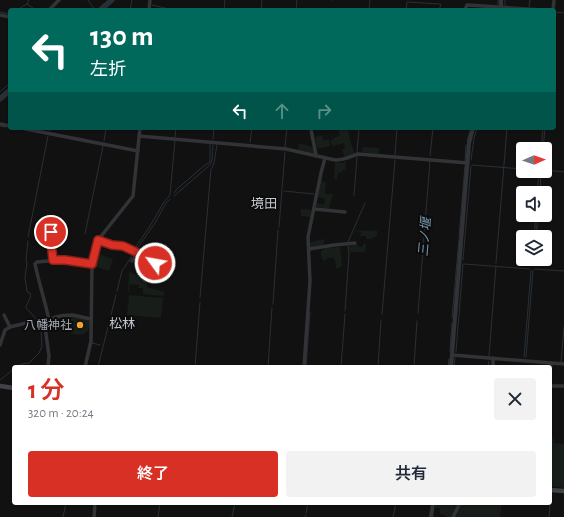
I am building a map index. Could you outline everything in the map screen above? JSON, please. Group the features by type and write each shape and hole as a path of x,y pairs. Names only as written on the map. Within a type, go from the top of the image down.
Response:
{"main road":[{"path":"0,386 12,388"},
{"path":"552,490 564,491"}],"street":[{"path":"51,8 59,0"},
{"path":"466,8 467,5 492,8"},
{"path":"503,8 518,8"},
{"path":"31,130 138,151"},
{"path":"85,365 91,341 92,264 98,240 133,196 135,189 140,130"},
{"path":"311,130 316,156"},
{"path":"451,365 469,143 472,130"},
{"path":"139,136 286,148 325,158 342,160 358,154 468,163"},
{"path":"304,365 310,281 308,238 325,158"},
{"path":"314,210 345,212"},
{"path":"53,260 51,232 58,232"},
{"path":"98,240 112,245 123,246 155,263 152,272"},
{"path":"309,249 355,243"},
{"path":"132,262 138,253"},
{"path":"49,320 35,264 37,262 65,260 92,264"},
{"path":"4,315 10,327"},
{"path":"48,365 49,356 45,325 46,322 66,315 91,319"},
{"path":"0,345 5,330 10,327 26,323 33,325 45,325"},
{"path":"452,355 564,364"},
{"path":"493,358 493,365"},
{"path":"552,386 564,386"},
{"path":"94,517 95,505"},
{"path":"430,517 433,505"},
{"path":"453,517 459,505"}],"shaded area":[{"path":"338,130 348,130 355,154 345,158 342,150 345,148 344,143 333,146 330,142 340,135"},
{"path":"322,135 324,141 329,139 330,146 317,149 315,137"},
{"path":"299,143 313,147 314,154 298,149"},
{"path":"363,147 379,148 379,154 362,152"},
{"path":"335,162 346,162 345,170 342,170 342,173 338,172 337,179 334,179"},
{"path":"321,181 326,182 325,194 333,194 329,209 316,207 317,203 324,205 325,199 318,197"},
{"path":"301,209 311,210 310,217 301,216"},
{"path":"355,230 378,231 377,235 372,239 366,239 366,236 360,236 361,232"},
{"path":"324,239 324,245 310,248 310,242"},
{"path":"358,244 358,246 363,247 363,244 366,244 365,252 350,252 349,246"},
{"path":"340,247 342,265 338,269 336,268 335,260 333,258 328,258 323,261 321,251 326,248"},
{"path":"96,253 113,259 109,271 94,266"},
{"path":"130,272 148,278 148,288 165,292 163,296 143,294 143,288 138,288 139,285 130,284 128,292"},
{"path":"129,295 163,298 161,318 127,315"},
{"path":"75,315 87,316 91,322 87,331 83,334 77,335 70,332 69,326 71,318"},
{"path":"552,438 554,439 554,443 564,444 564,488 552,486"},
{"path":"435,505 457,505 451,517 446,517 447,516 440,514 440,508 434,508"},
{"path":"461,505 502,505 500,517 455,517"}],"waterway":[{"path":"20,8 27,4 29,0"},
{"path":"88,0 94,8"},
{"path":"102,8 112,0"},
{"path":"130,8 132,0"},
{"path":"224,8 225,0"},
{"path":"261,8 262,0"},
{"path":"296,8 297,0"},
{"path":"369,8 370,0"},
{"path":"498,0 498,5"},
{"path":"505,0 505,5"},
{"path":"529,7 530,0"},
{"path":"407,2 440,4"},
{"path":"406,8 407,3"},
{"path":"27,4 33,8"},
{"name":"三ノ堰","path":"440,8 441,4"},
{"path":"152,5 165,8"},
{"path":"0,12 8,14"},
{"path":"556,12 564,13"},
{"path":"0,92 8,85"},
{"path":"0,99 8,92"},
{"path":"0,126 5,127"},
{"path":"104,141 106,130"},
{"path":"175,137 176,130"},
{"path":"213,139 214,130"},
{"path":"250,142 252,130"},
{"path":"285,147 287,130"},
{"path":"357,152 359,130"},
{"path":"395,155 397,130"},
{"name":"三ノ堰","path":"430,156 433,130"},
{"path":"467,141 470,130"},
{"path":"471,160 476,130"},
{"path":"496,263 507,130"},
{"path":"542,142 543,130"},
{"path":"544,142 545,130"},
{"path":"28,237 48,136"},
{"path":"135,248 170,195 175,140"},
{"path":"174,193 209,163 210,144"},
{"path":"174,196 211,164 213,145"},
{"path":"212,168 217,145"},
{"path":"465,161 466,145"},
{"path":"85,234 103,146"},
{"path":"279,227 285,152"},
{"path":"354,196 357,157"},
{"path":"382,314 395,160"},
{"name":"三ノ堰","path":"418,313 430,161"},
{"path":"472,165 516,168"},
{"path":"459,237 465,166"},
{"path":"463,260 471,166"},
{"path":"200,298 211,169"},
{"path":"552,171 564,172"},
{"path":"538,178 538,186"},
{"path":"540,186 541,178"},
{"path":"284,191 314,194"},
{"path":"137,249 170,199"},
{"path":"348,242 365,203"},
{"path":"535,222 535,230"},
{"path":"537,222 537,230"},
{"path":"273,304 278,230"},
{"path":"452,318 459,239"},
{"path":"28,241 25,277 27,292 30,293 30,299 26,308 40,323"},
{"path":"345,311 349,254 348,246"},
{"path":"117,291 122,271 134,253"},
{"path":"456,352 463,264"},
{"path":"464,264 530,269"},
{"path":"489,356 496,266"},
{"path":"534,269 564,271"},
{"path":"526,357 533,270"},
{"path":"524,357 531,271"},
{"path":"98,365 116,295"},
{"path":"195,365 200,302"},
{"path":"268,365 272,308"},
{"path":"306,365 310,312"},
{"path":"341,365 345,314"},
{"path":"378,365 381,320"},
{"name":"三ノ堰","path":"414,365 417,321"},
{"path":"450,351 452,323"},
{"path":"561,362 564,327"},
{"path":"20,365 29,363 39,353 42,346 41,328"},
{"path":"92,343 100,345"},
{"path":"454,365 455,358"},
{"path":"448,365 449,359"},
{"path":"488,365 489,361"},
{"path":"0,380 12,371"},
{"path":"63,517 66,505"},
{"path":"158,517 160,505"},
{"path":"232,517 235,505"},
{"path":"306,513 308,505"},
{"name":"三ノ堰","path":"393,517 396,505"},
{"path":"549,517 550,505"}],"place":[{"name":"八幡神社","path":"80,325"}],"district":[{"name":"境田","path":"264,203"},
{"name":"松林","path":"122,323"}],"route":[{"path":"51,232 53,260 65,260 92,264 98,240 112,245 123,246 155,263"}]}
